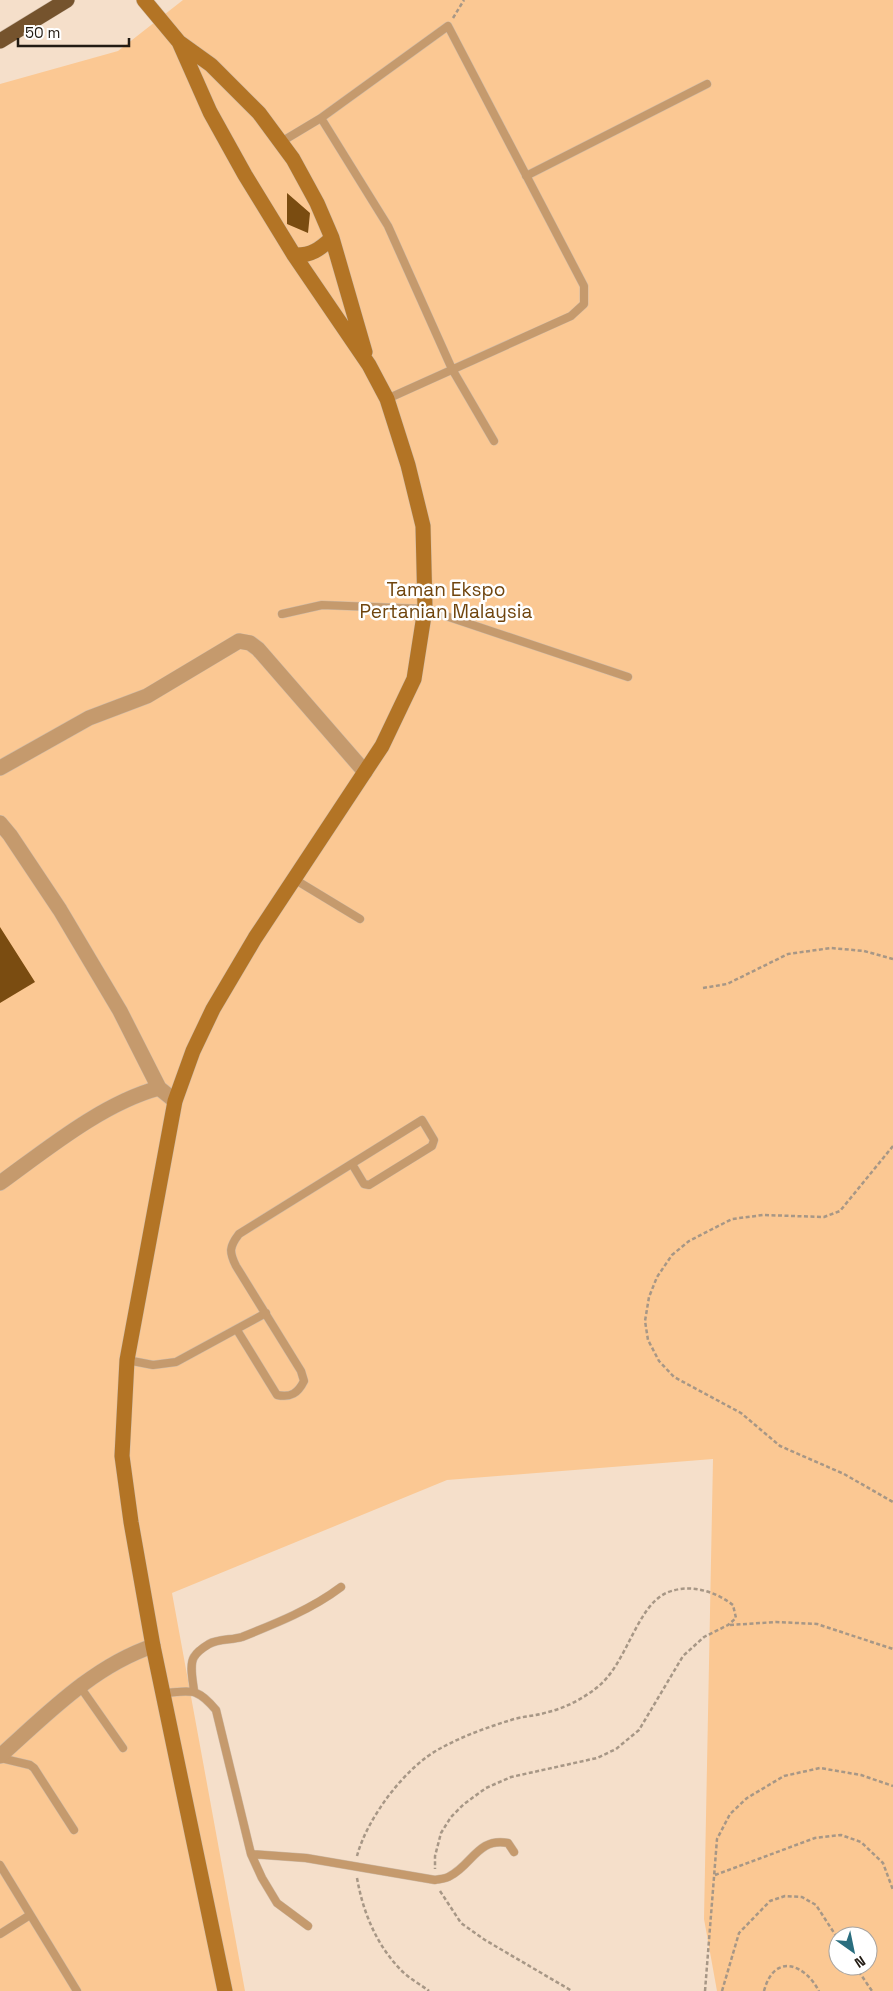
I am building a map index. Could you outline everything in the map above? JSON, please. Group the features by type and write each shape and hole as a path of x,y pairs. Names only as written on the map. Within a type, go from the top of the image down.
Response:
{"highway":[{"path":"0,41 67,0"}],"street":[{"path":"144,0 179,42 212,65 259,114 281,142 306,182 332,238 369,365"},
{"path":"179,42 222,136 294,255 369,365 386,399 408,465 422,526 425,609 414,679 382,746 255,938 213,1009 193,1050 175,1101 127,1360 122,1456 131,1522 153,1646 226,1991"},
{"path":"294,255 305,256 316,252 332,238"},
{"path":"0,769 90,718 146,696 239,641 250,643 258,649 365,772"},
{"path":"0,823 60,910 120,1011 159,1088 175,1101"},
{"path":"0,1183 57,1142 117,1104 142,1092 159,1088"},
{"path":"0,1757 57,1705 117,1661 153,1646"}],"lane":[{"path":"281,142 321,118 448,26 584,286 584,304 571,316 386,399"},
{"path":"526,176 707,84"},
{"path":"321,118 388,226 452,369 494,441"},
{"path":"282,614 322,605 425,609 628,676"},
{"path":"294,880 360,919"},
{"path":"237,1330 277,1395 286,1397 294,1394 304,1381 301,1372 231,1257 231,1244 239,1234 422,1120 434,1143 377,1180 366,1185 352,1164"},
{"path":"127,1360 153,1365 176,1362 266,1313"},
{"path":"194,1691 194,1658 210,1643 240,1638 321,1602 341,1587"},
{"path":"81,1688 123,1748"},
{"path":"164,1693 194,1691 206,1698 216,1710 251,1854 262,1878 277,1902 308,1926"},
{"path":"0,1757 30,1765 34,1768 74,1830"},
{"path":"251,1854 306,1858 435,1880 450,1876 486,1844 499,1841 508,1842 514,1852"},
{"path":"0,1865 77,1991"},
{"path":"0,1934 30,1915"}],"path":[{"path":"448,26 464,0"},
{"path":"703,988 727,984 788,954 831,948 864,951 893,959"},
{"path":"893,1146 840,1211 824,1217 763,1215 732,1219 688,1241 672,1255 657,1277 649,1297 645,1321 648,1340 659,1361 674,1377 741,1413 780,1446 844,1474 893,1502"},
{"path":"429,1991 401,1970 373,1933 361,1900 354,1866 360,1844 388,1795 419,1764 440,1748 513,1719 549,1712 583,1698 603,1684 620,1661 645,1614 656,1600 666,1593 682,1588 704,1590 720,1595 733,1605 736,1618 728,1625 704,1637 683,1656 639,1730 616,1749 597,1758 511,1777 486,1788 464,1804 451,1817 441,1833 435,1856 435,1880 443,1897 461,1923 485,1940 572,1991"},
{"path":"728,1625 776,1622 818,1624 893,1649"},
{"path":"705,1991 718,1839 730,1814 747,1798 784,1776 820,1768 861,1775 893,1786"},
{"path":"715,1875 815,1838 841,1835 861,1842 883,1862 893,1890"},
{"path":"722,1991 739,1933 770,1901 785,1896 802,1897 816,1905 830,1926"},
{"path":"764,1991 768,1977 780,1966 791,1965 812,1978 819,1991"},
{"path":"862,1976 872,1991"}],"green space":[{"name":"Taman Ekspo Pertanian Malaysia","path":"183,0 893,0 893,1991 717,1991 704,1919 713,1459 447,1480 172,1593 245,1991 0,1991 0,84 118,51"}],"building":[{"path":"287,193 310,213 308,233 287,224"},
{"path":"0,927 35,982 0,1003"}]}
